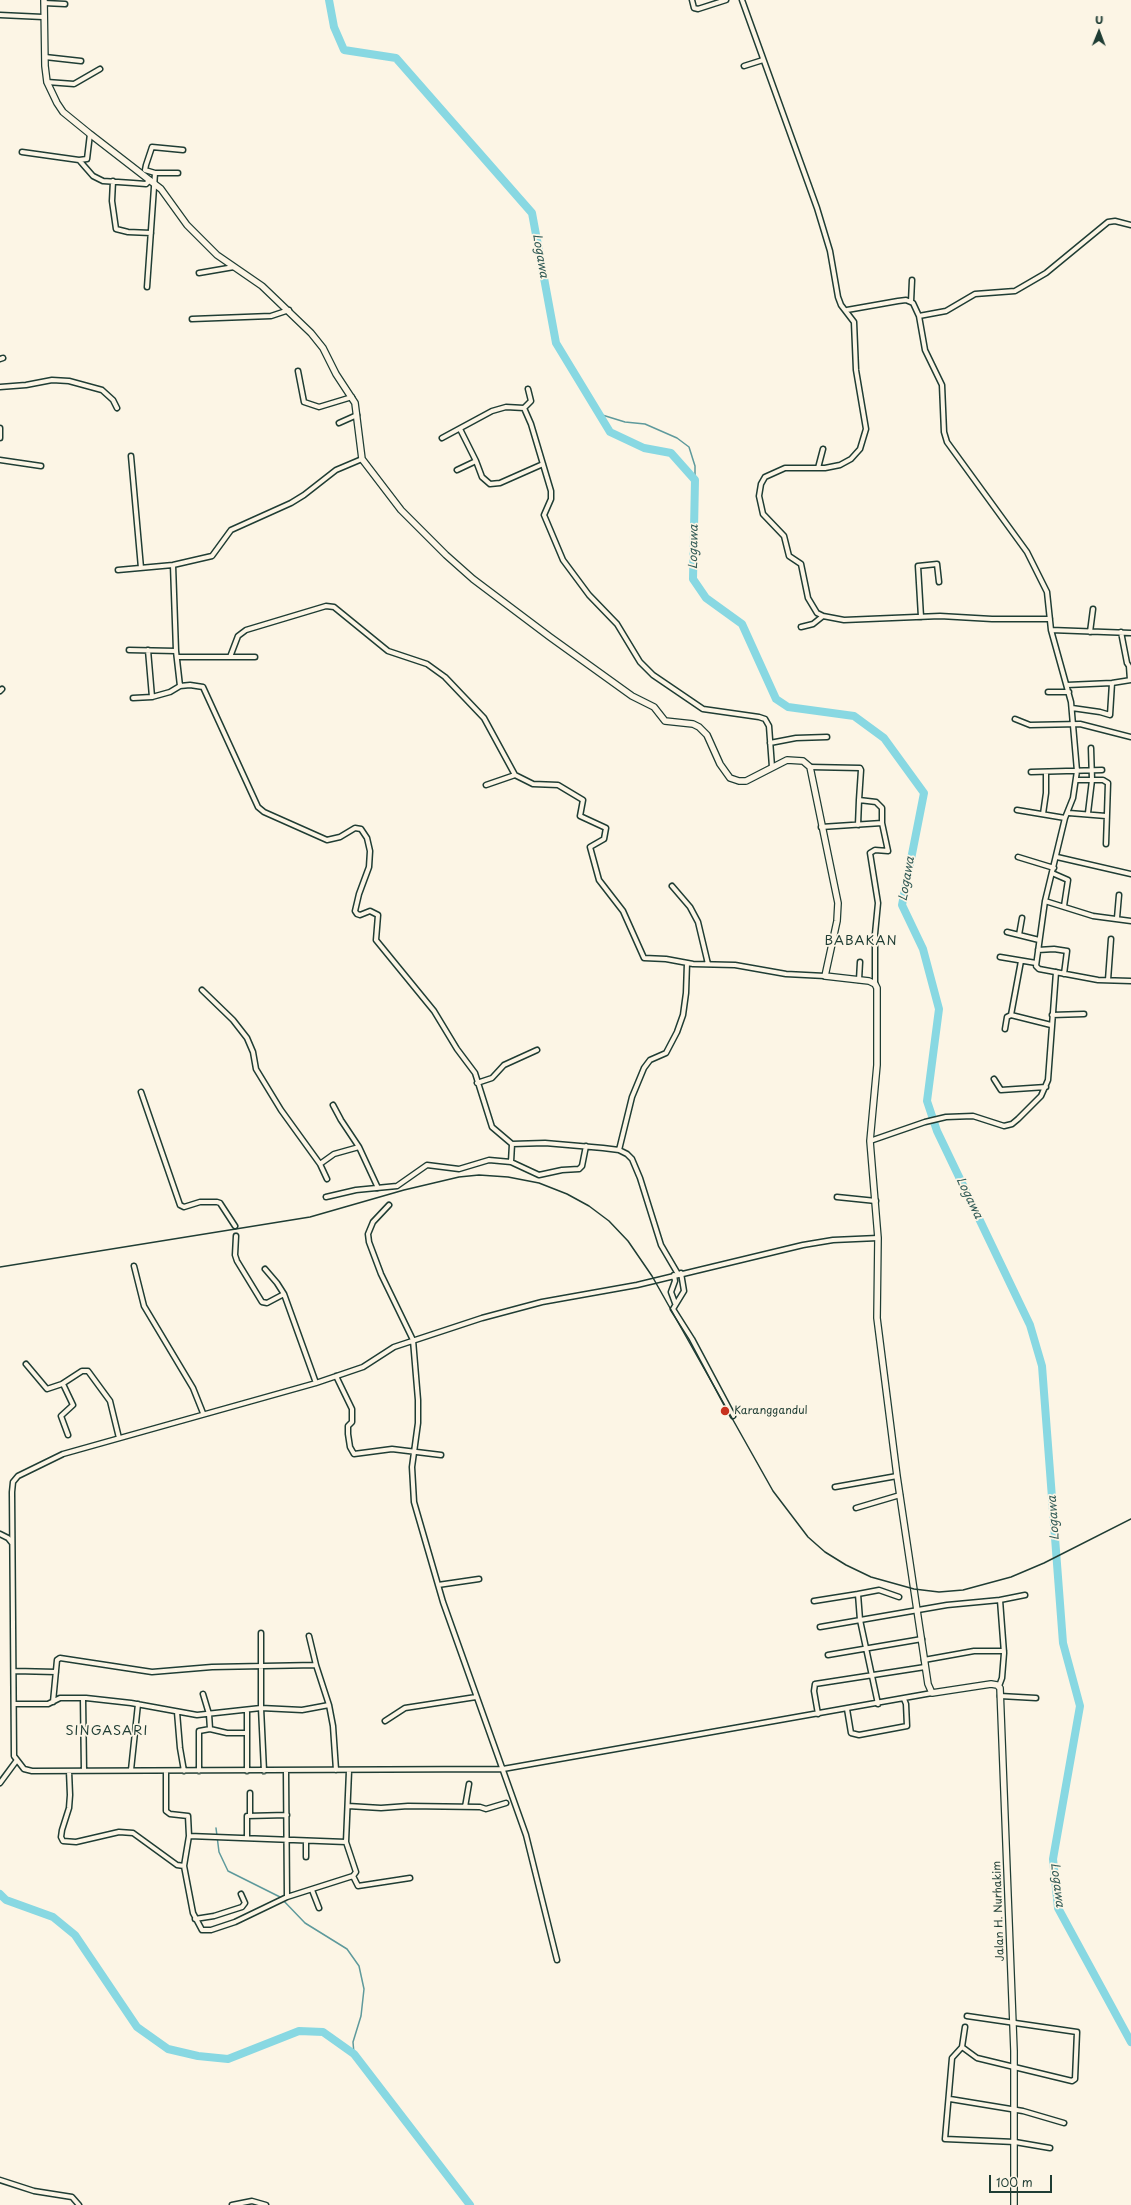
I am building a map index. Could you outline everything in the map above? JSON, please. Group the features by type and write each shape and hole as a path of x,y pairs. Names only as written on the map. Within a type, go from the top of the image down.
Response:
{"main road":[{"path":"44,2 43,17 47,82 56,103 63,112 155,184 187,225 217,255 262,286 289,310 323,348 336,374 352,397 357,415 362,459 401,510 446,555 473,579 632,696 654,707 665,721 693,724 699,727 707,735 720,764 730,778 739,781 746,781 772,767 793,760 803,761 810,767 838,910 825,976 859,980 875,984 877,988 877,1064 870,1141 878,1238 878,1325 897,1476 918,1610 925,1667 932,1693 991,1684 1000,1686"},
{"name":"Jalan H. Nurhakim","path":"1000,1686 1013,2023 1015,2142 1014,2205"}],"street":[{"path":"692,0 694,8 698,9 726,0"},
{"path":"742,0 817,208 830,251 838,297 841,305 853,317 855,326 856,370 864,416 864,439 860,448 851,459 840,465 818,468 785,468 771,473 761,484 759,496 763,514 784,536 789,556 801,564 808,598 817,613 823,616 844,620 921,617 1050,619"},
{"path":"44,2 65,4"},
{"path":"0,15 43,17"},
{"path":"45,57 81,61"},
{"path":"744,66 763,60"},
{"path":"47,82 74,84 100,69"},
{"path":"22,152 79,160 87,159 90,134"},
{"path":"178,173 156,173 145,169 151,148 183,150"},
{"path":"79,160 88,172 97,179 144,184 150,180"},
{"path":"147,286 156,173"},
{"path":"113,181 112,201 116,229 128,232 151,233"},
{"path":"918,316 946,311 975,294 1015,291 1046,274 1108,222 1115,221 1131,225"},
{"path":"199,273 234,266"},
{"path":"912,280 911,302 913,303 918,316 925,350 942,385 944,432 947,442 1027,552 1047,592 1051,630 1069,692 1072,708 1076,780 1068,812 1065,818 1057,857 1045,902 1036,963 1039,969 1064,974 1108,980 1131,981"},
{"path":"847,310 898,301 911,302"},
{"path":"192,319 271,316 289,310"},
{"path":"298,371 304,402 319,406 352,397"},
{"path":"0,387 69,381 102,390 113,400 117,408"},
{"path":"524,408 530,401 528,388"},
{"path":"442,438 492,411 506,407 524,408"},
{"path":"524,408 552,496 544,515 558,552 588,595 617,624 640,662 653,675 699,707 716,712 763,718 769,725 772,767"},
{"path":"339,423 357,415"},
{"path":"0,428 0,438"},
{"path":"460,429 476,461 482,477 490,484 500,482 543,464"},
{"path":"818,468 823,449"},
{"path":"131,456 141,568"},
{"path":"118,570 173,565 212,556 231,530 291,503 304,495 336,470 362,459"},
{"path":"0,460 41,466"},
{"path":"457,470 476,461"},
{"path":"921,617 918,566 937,564 939,582"},
{"path":"173,565 176,651 180,686"},
{"path":"230,657 238,636 246,630 326,606 334,607 388,651 423,663 445,677 484,718 515,775 533,784 558,785 583,800 580,816 606,828 604,839 590,847 599,880 623,911 642,956 647,959 666,959 687,964 735,965 786,974 825,976"},
{"path":"1090,632 1093,609"},
{"path":"801,627 813,624 823,616"},
{"path":"1051,630 1131,633"},
{"path":"1067,685 1112,683 1131,680 1121,632"},
{"path":"129,650 176,651"},
{"path":"148,650 152,697"},
{"path":"177,657 255,657"},
{"path":"1072,708 1110,715 1112,683"},
{"path":"133,698 152,697 170,692 180,686 197,686 204,689 258,806 264,812 327,840 340,837 355,828 361,829 367,838 370,851 369,867 359,894 355,911 360,915 370,911 378,915 376,940 434,1011 475,1073 490,1123 498,1134 512,1144 533,1142 619,1150 627,1154 634,1161 660,1242 678,1274 684,1290 675,1302 672,1309 692,1339 733,1416"},
{"path":"1048,692 1069,692"},
{"path":"1015,719 1030,725 1074,723 1131,737"},
{"path":"770,744 796,738 828,737"},
{"path":"1088,813 1092,780 1091,748"},
{"path":"810,767 860,768 858,825"},
{"path":"1031,772 1102,770"},
{"path":"1043,814 1046,793 1046,772"},
{"path":"486,786 515,775"},
{"path":"1076,780 1103,780 1108,783 1106,844"},
{"path":"859,800 876,802 880,805 888,851 875,850 871,851 870,855 878,903 875,934 875,984"},
{"path":"1017,810 1065,818"},
{"path":"1068,812 1106,816"},
{"path":"821,827 882,823"},
{"path":"1018,856 1054,868"},
{"path":"1057,857 1131,874"},
{"path":"1052,873 1068,880 1064,906"},
{"path":"672,886 690,907 698,922 708,964"},
{"path":"1117,918 1119,895"},
{"path":"1045,902 1064,906 1093,916 1131,921"},
{"path":"1019,935 1022,918"},
{"path":"1007,932 1039,940"},
{"path":"1108,980 1111,939"},
{"path":"1038,950 1054,948 1067,951 1064,974"},
{"path":"1000,957 1036,963"},
{"path":"1011,1015 1021,961"},
{"path":"859,980 860,962"},
{"path":"619,1150 632,1096 644,1068 650,1060 666,1053 677,1032 686,993 687,964"},
{"path":"870,1141 925,1122 946,1117 973,1116 999,1126 1008,1126 1018,1119 1038,1099 1046,1087 1049,1073 1051,1025 1056,972"},
{"path":"202,990 234,1020 247,1038 253,1052 256,1070 281,1110 320,1164 327,1179"},
{"path":"1052,1015 1084,1014"},
{"path":"1005,1029 1006,1017 1011,1015 1051,1025"},
{"path":"477,1083 492,1078 504,1064 537,1050"},
{"path":"994,1079 1001,1090 1046,1087"},
{"path":"141,1092 181,1207 209,1201 217,1202 223,1207 235,1226"},
{"path":"333,1105 340,1120 360,1147 378,1188"},
{"path":"511,1162 512,1144"},
{"path":"326,1197 356,1190 402,1184 427,1165 459,1169 489,1160 511,1162 539,1176 562,1170 579,1169 582,1166 586,1146"},
{"path":"320,1164 334,1154 360,1147"},
{"path":"838,1197 876,1201"},
{"path":"389,1205 373,1222 368,1234 369,1242 381,1274 403,1315 413,1340 418,1400 418,1423 414,1451 412,1486 414,1502 438,1585 476,1698 526,1835 557,1960"},
{"path":"236,1236 236,1258 262,1302 267,1303 284,1294"},
{"path":"878,1238 825,1241 636,1285 542,1302 482,1318 413,1340 388,1350 364,1366 316,1383 203,1413 49,1459 15,1478 12,1485 15,1671 14,1756 28,1771 503,1770 878,1704 932,1693"},
{"path":"134,1266 144,1306 193,1388 203,1413"},
{"path":"265,1269 284,1294 316,1383"},
{"path":"675,1302 671,1292 678,1274"},
{"path":"26,1364 45,1388 50,1389 63,1384 82,1371 88,1371 110,1401 120,1438"},
{"path":"336,1376 352,1409 352,1421 348,1426 348,1434 353,1452 356,1454 386,1449 441,1455"},
{"path":"63,1384 73,1405 61,1416 68,1435"},
{"path":"836,1487 897,1476"},
{"path":"856,1508 900,1496"},
{"path":"0,1534 8,1538 12,1543"},
{"path":"438,1585 479,1579"},
{"path":"814,1602 879,1590 899,1597"},
{"path":"858,1594 860,1620 878,1704"},
{"path":"820,1627 918,1610 1024,1596"},
{"path":"1000,1600 1004,1651 1000,1686"},
{"path":"261,1633 261,1708 264,1771"},
{"path":"309,1636 316,1665 330,1705 334,1726 336,1770"},
{"path":"828,1655 922,1639"},
{"path":"924,1660 974,1651 1004,1651"},
{"path":"53,1702 57,1660 60,1658 152,1672 212,1667 316,1665"},
{"path":"818,1714 814,1684 925,1667"},
{"path":"15,1671 56,1672"},
{"path":"203,1694 209,1714 210,1729"},
{"path":"1000,1696 1036,1698"},
{"path":"14,1704 41,1704 53,1702 60,1698 83,1698 138,1704 177,1712 209,1714 261,1708 302,1710 330,1705"},
{"path":"83,1698 84,1771"},
{"path":"385,1721 405,1708 476,1698"},
{"path":"847,1709 850,1732 853,1735 906,1726 906,1704 904,1699"},
{"path":"131,1770 138,1704"},
{"path":"247,1710 247,1771"},
{"path":"177,1712 180,1748 184,1771"},
{"path":"200,1771 199,1732 210,1729 227,1734 246,1733"},
{"path":"0,1783 17,1760"},
{"path":"69,1771 69,1808 62,1830 61,1837 63,1841 76,1842 119,1832 133,1832 178,1865 184,1866"},
{"path":"166,1771 166,1811 170,1814 188,1816 189,1836 184,1866 196,1919 202,1930 211,1930 235,1922 278,1900 353,1876 356,1872 346,1842 349,1771"},
{"path":"285,1898 287,1815 286,1771"},
{"path":"465,1807 469,1784"},
{"path":"247,1838 247,1817 250,1815 250,1793"},
{"path":"348,1806 381,1808 408,1806 482,1807 486,1809 506,1803"},
{"path":"250,1815 287,1815"},
{"path":"189,1836 346,1842"},
{"path":"306,1841 306,1857"},
{"path":"353,1876 358,1886 410,1878"},
{"path":"312,1890 319,1908"},
{"path":"196,1919 214,1916 242,1907 245,1903 241,1894"},
{"path":"962,2047 977,2058 1074,2081 1078,2034 967,2016"},
{"path":"965,2027 962,2047 952,2058 946,2139 1015,2142 1050,2148"},
{"path":"950,2099 1014,2110 1064,2123"},
{"path":"0,2180 22,2188 72,2197 79,2205"},
{"path":"232,2205 252,2201 266,2205"}],"waterway":[{"name":"Logawa","path":"329,0 334,27 344,50 396,58 532,213 556,343 610,432 644,448 671,453 695,480 693,579 706,598 742,624 776,699 788,707 854,716 884,738 924,793 902,905 923,949 939,1009 927,1101 937,1131 1030,1325 1042,1366 1063,1643 1080,1706 1053,1859 1058,1908 1131,2042"},
{"path":"599,414 625,422 645,424 677,438 689,447 695,466 695,480"},
{"path":"216,1828 219,1852 228,1871 280,1897 305,1923 347,1949 359,1966 364,1989 361,2016 353,2042 354,2054"},
{"path":"0,1894 6,1900 53,1917 75,1935 137,2027 168,2049 198,2056 228,2059 299,2031 323,2032 354,2054 470,2205"}],"tunnel":[{"path":"235,1226 236,1236"}],"railway":[{"path":"0,1267 310,1217 404,1190 459,1177 479,1175 508,1177 539,1183 567,1194 589,1206 609,1221 628,1241 652,1276 773,1491 808,1537 825,1552 846,1565 871,1577 914,1589 939,1592 963,1590 1011,1577 1044,1563 1131,1519"}],"place":[{"name":"Karanggandul","path":"725,1411"}],"district":[{"name":"BABAKAN","path":"861,941"},
{"name":"SINGASARI","path":"107,1731"}]}
